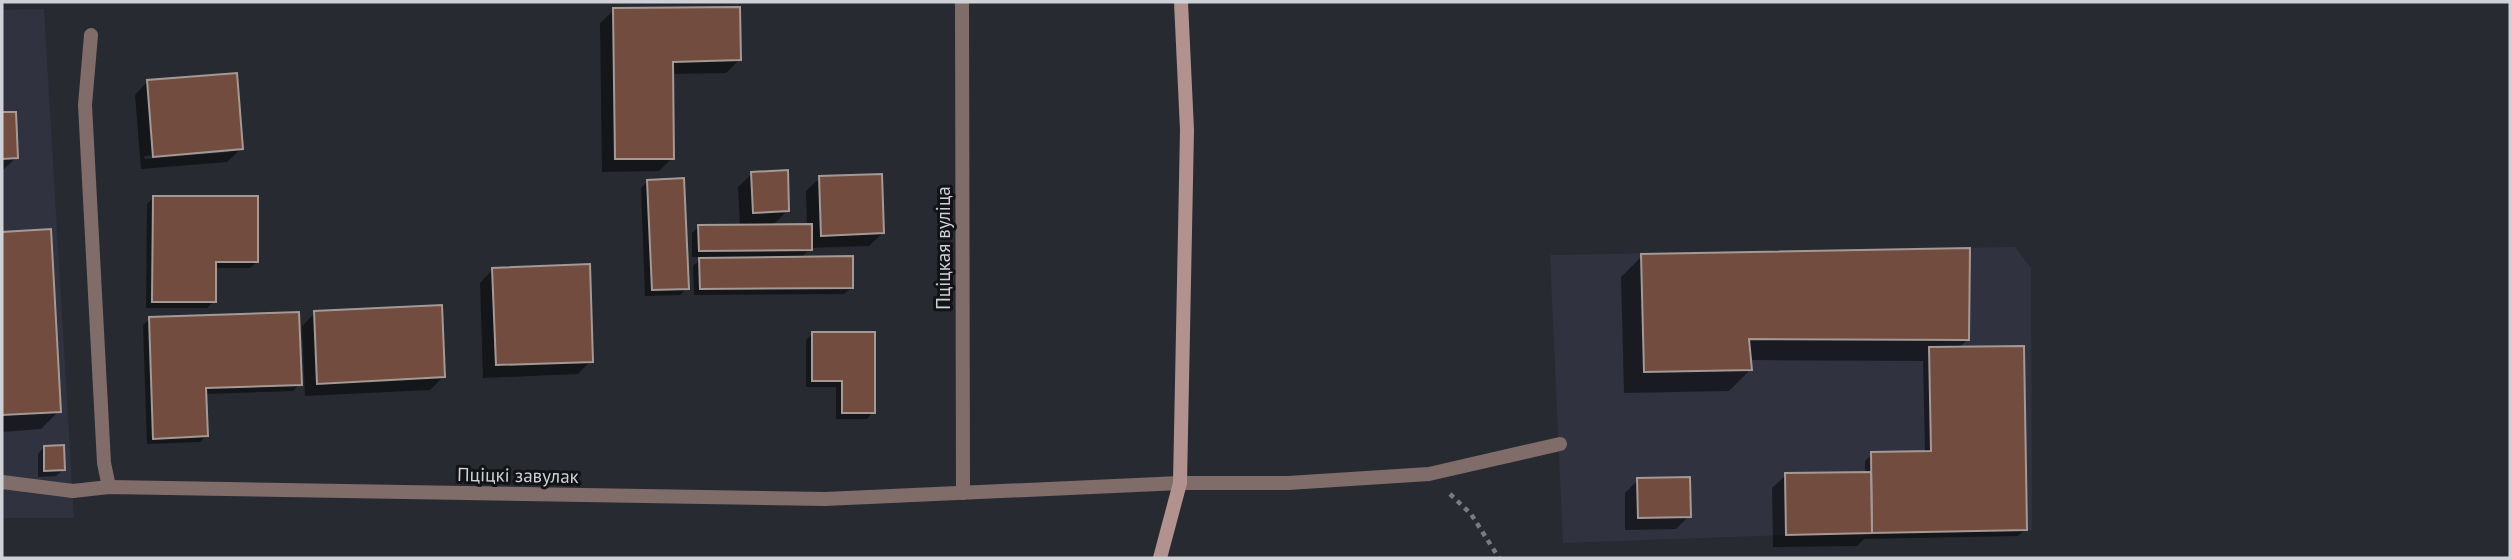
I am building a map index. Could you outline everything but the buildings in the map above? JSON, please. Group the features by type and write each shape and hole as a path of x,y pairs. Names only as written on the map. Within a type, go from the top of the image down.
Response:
{"street":[{"name":"Пціцкая вуліца","path":"962,2 963,493"},
{"path":"1160,558 1180,483 1187,130 1181,2"},
{"path":"91,35 85,105 104,463 109,487"},
{"name":"Пціцкі завулак","path":"2,482 73,491 109,487 825,499 1180,483 1288,483 1429,474 1560,444"}],"path":[{"path":"1429,474 1471,514 1499,558"}],"shaded area":[{"path":"44,9 74,518 2,518 2,10"},
{"path":"2015,247 2031,268 2032,530 1563,543 1550,255"}]}
